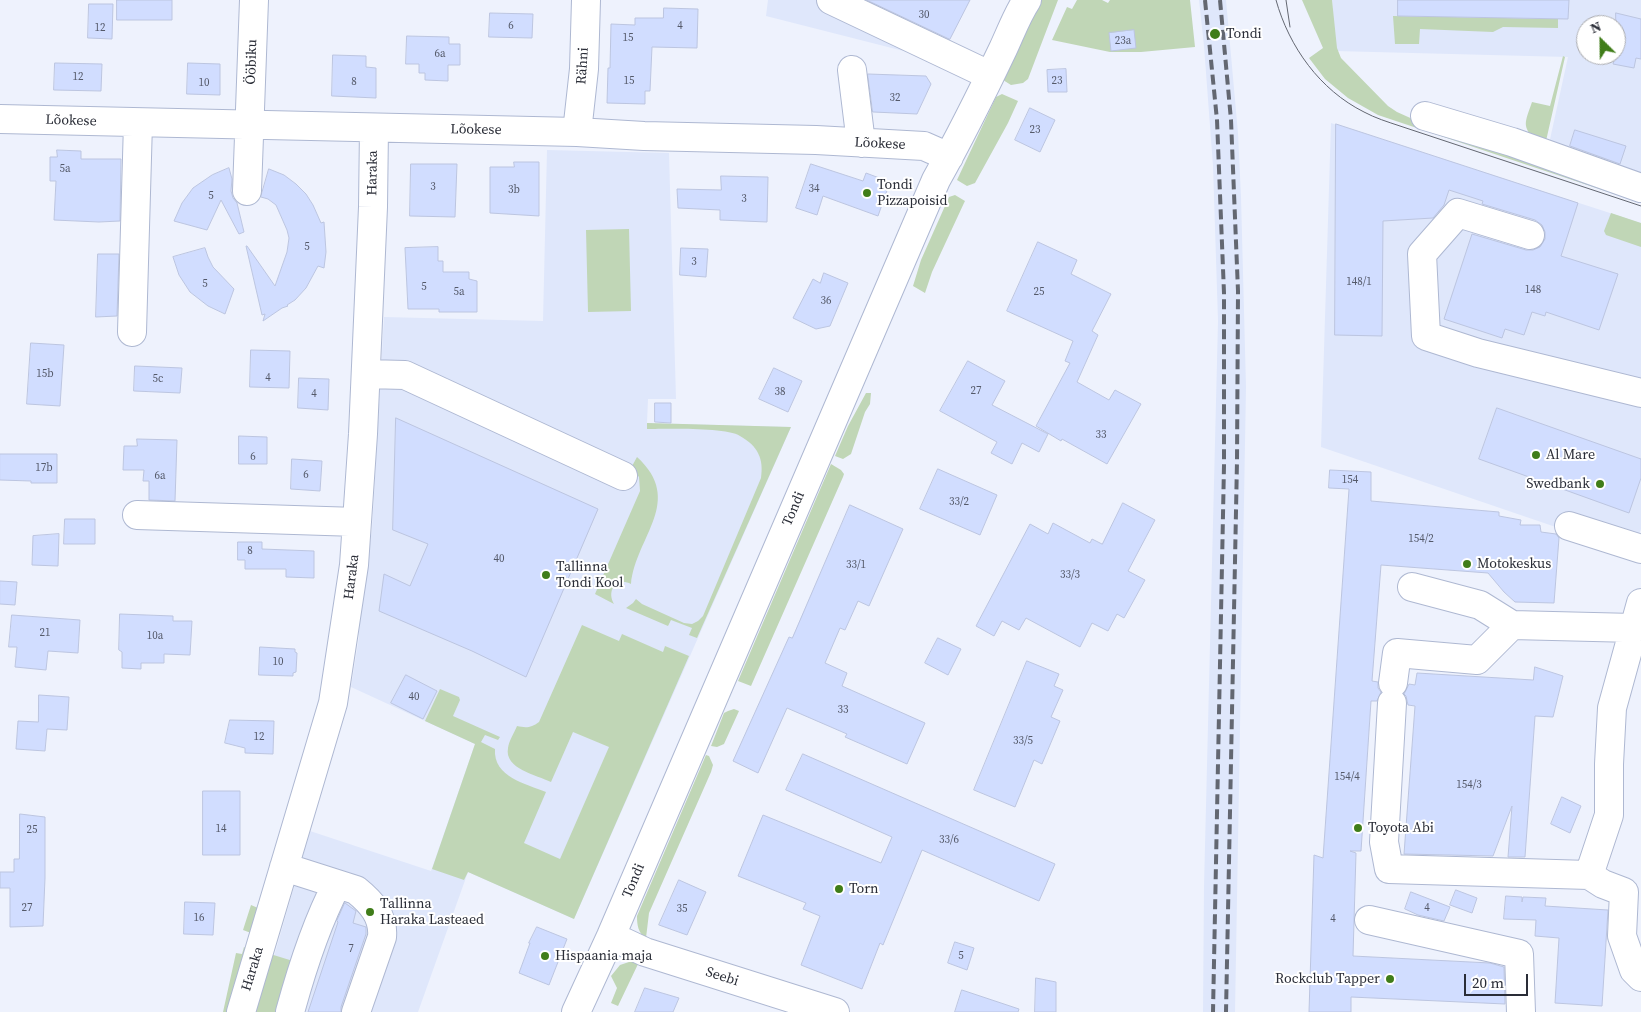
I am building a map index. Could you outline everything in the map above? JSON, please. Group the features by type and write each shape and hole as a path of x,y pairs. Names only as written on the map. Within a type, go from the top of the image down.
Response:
{"street":[{"name":"Ööbiku","path":"248,191 254,0"},
{"name":"Rähni","path":"577,132 584,69 586,0"},
{"path":"830,0 989,75"},
{"name":"Tondi","path":"576,1012 611,936 936,180 949,157 1023,3"},
{"path":"852,70 861,143"},
{"path":"1426,116 1512,142 1641,188"},
{"name":"Lõokese","path":"0,119 577,132 861,143 924,146 949,157"},
{"path":"132,332 138,123"},
{"name":"Haraka","path":"241,1012 332,703 354,565 366,374 373,206 374,128"},
{"path":"1530,235 1458,213 1422,254 1426,336 1478,353 1641,393"},
{"path":"366,374 405,375 623,476"},
{"path":"138,515 357,522"},
{"path":"1569,526 1641,549"},
{"path":"1412,587 1480,605 1512,624 1638,616 1612,708 1609,815 1589,875"},
{"path":"1512,624 1478,660 1397,653 1392,693 1384,842 1389,869 1589,875 1603,884 1624,892 1622,936 1634,970 1641,977"},
{"path":"284,867 356,890 365,897 377,912 383,928 382,937 356,1012"},
{"path":"290,1012 298,982 324,909 337,884"},
{"path":"1369,920 1519,954 1521,1012"},
{"name":"Seebi","path":"611,936 645,952 835,1012"}],"shaded area":[{"path":"768,0 970,0 939,60 766,16"},
{"path":"1199,0 1226,0 1238,133 1241,197 1246,387 1235,1012 1203,1012 1204,886 1218,321 1213,166"},
{"path":"1332,0 1641,0 1641,177 1549,144 1568,57 1335,51"},
{"path":"1331,123 1641,223 1641,529 1632,553 1321,447"},
{"name":"Tallinna Tondi Kool","path":"547,150 669,153 676,399 648,399 647,423 791,427 574,919 468,872 418,1012 261,1012 273,960 310,831 431,871 475,744 351,687 372,529 384,317 543,321"}],"green space":[{"path":"1041,0 1058,0 1028,79 1023,83 1011,85 1003,80"},
{"path":"1077,0 1102,0 1108,3 1110,0 1190,0 1195,47 1141,52 1110,52 1052,40 1067,7 1072,9"},
{"path":"1302,0 1332,0 1337,48 1341,58 1388,106 1397,112 1417,121 1641,198 1641,203 1378,115 1348,98 1325,79 1309,58 1323,48"},
{"path":"1393,16 1558,19 1558,28 1503,27 1493,32 1420,29 1419,44 1395,44"},
{"path":"1563,56 1565,57 1546,141 1537,142 1528,132 1526,120 1532,102 1550,106"},
{"path":"1002,94 1018,101 975,183 967,186 957,180 996,97"},
{"path":"955,195 965,201 932,272 925,293 913,286 921,260 949,197"},
{"path":"1611,213 1641,223 1641,247 1606,235 1604,231"},
{"path":"629,229 631,311 588,312 586,230"},
{"path":"866,393 871,393 870,404 865,412 851,454 843,459 835,456 848,426"},
{"path":"647,423 791,427 697,638 689,635 692,628 671,620 668,626 626,608 636,599 642,604 684,623 692,624 703,616 761,478 762,465 758,454 751,444 733,433 695,429 647,429"},
{"path":"637,457 651,473 657,489 658,504 635,567 631,584 621,582 614,586 611,594 614,604 595,594 640,491 639,477 631,468"},
{"path":"831,464 841,470 844,474 843,477 751,686 738,681"},
{"path":"582,625 619,641 622,634 663,652 665,646 689,656 574,919 468,872 464,880 432,869 475,744 425,721 440,689 459,697 460,700 453,716 500,737 498,740 485,735 481,742 495,749 496,759 505,773 512,778 546,792 524,843 560,859 609,747 573,732 551,782 516,766 508,755 508,748 517,726 528,727 539,722"},
{"path":"734,709 739,711 724,744 717,747 711,746 724,713"},
{"path":"706,755 709,756 713,765 711,772 649,913 646,938 638,929 637,916"},
{"path":"251,905 258,908 251,933 243,930"},
{"path":"244,947 246,948 229,1012 223,1012 236,953 242,954"},
{"path":"267,953 293,961 285,1012 251,1012"},
{"path":"632,961 639,962 618,1006 611,1003 617,988 611,976 620,965"}],"building":[{"path":"117,0 172,0 172,20 117,20"},
{"path":"867,0 970,0 950,39"},
{"path":"1398,0 1569,0 1568,19 1398,16"},
{"path":"89,4 113,4 112,39 88,38"},
{"path":"664,8 698,9 697,48 652,47 650,91 645,91 645,104 607,103 611,24 635,25 635,18 663,18"},
{"path":"490,13 533,14 532,38 489,37"},
{"path":"1626,15 1641,19 1641,59 1636,58 1634,68 1618,65 1626,65"},
{"path":"1134,30 1136,48 1111,51 1109,33"},
{"path":"407,36 449,37 449,44 460,44 460,65 448,65 448,81 425,80 425,73 419,73 419,64 406,64"},
{"path":"333,55 366,56 366,67 376,68 376,98 332,96"},
{"path":"55,63 102,64 101,91 54,90"},
{"path":"188,63 220,64 220,95 187,94"},
{"path":"1066,69 1067,92 1048,92 1047,70"},
{"path":"868,74 926,76 931,84 917,114 873,112"},
{"path":"1030,108 1055,120 1040,152 1015,140"},
{"path":"1336,124 1578,203 1561,256 1618,274 1599,330 1546,312 1545,316 1532,312 1524,335 1505,329 1502,338 1444,319 1472,234 1526,250 1540,247 1545,239 1542,225 1535,220 1482,204 1483,201 1449,190 1444,205 1433,218 1383,221 1382,336 1335,335"},
{"path":"1575,130 1626,146 1620,164 1570,146"},
{"path":"57,150 81,151 81,159 121,159 120,221 54,220 56,181 50,181 50,157 57,157"},
{"path":"514,162 539,162 539,216 490,213 490,167 514,167"},
{"path":"411,164 457,164 455,217 410,216"},
{"path":"811,164 863,181 866,173 890,182 878,216 823,196 817,215 796,208"},
{"path":"229,168 232,179 231,191 237,203 244,232 239,234 221,200 207,230 174,221 182,203 193,188 212,175"},
{"path":"269,169 284,175 306,194 321,223 324,222 326,252 324,268 318,266 306,288 288,306 263,321 265,314 262,315 246,246 275,286 287,252 289,238 276,205 268,199 261,197"},
{"path":"721,176 768,177 767,222 720,220 720,210 678,208 677,189 721,190"},
{"path":"1038,242 1077,260 1071,274 1111,294 1092,331 1098,335 1077,382 1109,400 1115,390 1141,404 1107,464 1036,426 1070,363 1065,361 1073,341 1007,311"},
{"path":"438,247 438,261 443,261 443,272 469,272 469,279 477,281 477,312 439,312 439,309 408,309 405,248"},
{"path":"205,248 213,267 234,289 225,314 208,306 190,292 179,275 173,257"},
{"path":"681,248 708,249 706,277 680,275"},
{"path":"98,254 119,254 117,316 96,317"},
{"path":"824,273 848,283 830,326 816,329 793,318 813,279 820,283"},
{"path":"31,343 64,345 60,406 27,404"},
{"path":"251,350 290,351 289,388 250,387"},
{"path":"968,361 1005,381 992,405 1048,434 1039,452 1022,443 1012,464 991,453 997,442 940,411"},
{"path":"135,366 182,368 180,393 134,391"},
{"path":"774,368 802,381 788,412 759,399"},
{"path":"299,378 329,379 328,410 298,408"},
{"path":"655,403 671,403 671,423 655,422"},
{"path":"1497,408 1641,459 1641,478 1629,513 1479,459"},
{"path":"396,418 598,509 526,677 472,651 379,611 384,574 410,586 428,544 393,530"},
{"path":"239,436 267,437 267,464 239,464"},
{"path":"137,439 177,440 175,501 149,500 149,481 143,481 144,470 123,470 124,446 137,446"},
{"path":"0,454 57,454 57,483 0,480"},
{"path":"292,459 322,461 320,491 291,489"},
{"path":"938,469 997,495 980,535 920,509"},
{"path":"1330,470 1371,472 1371,501 1499,512 1499,516 1521,520 1520,525 1540,525 1541,532 1556,534 1559,538 1554,603 1515,602 1488,573 1381,565 1372,681 1378,682 1378,688 1381,692 1377,701 1371,701 1361,851 1350,851 1356,853 1353,956 1490,963 1504,967 1505,1004 1351,997 1351,1012 1309,1012 1314,855 1323,858 1349,489 1329,488"},
{"path":"1123,503 1155,520 1128,571 1145,580 1124,618 1117,614 1108,631 1092,623 1080,647 1026,618 1019,630 1002,621 994,636 976,626 1030,524 1048,534 1053,523 1090,543 1092,539 1102,544"},
{"path":"850,505 903,529 869,606 858,601 845,630 840,628 825,663 847,673 842,686 925,723 907,764 845,737 847,734 787,708 758,773 733,761 789,637 792,638"},
{"path":"65,519 95,519 95,544 64,544"},
{"path":"59,534 58,566 32,565 33,536"},
{"path":"238,542 262,542 262,549 314,551 314,578 286,577 286,569 245,569 245,560 238,560"},
{"path":"0,581 17,582 15,605 0,604"},
{"path":"120,614 173,616 173,621 192,621 190,655 164,654 164,663 141,663 141,669 122,668 122,652 119,650"},
{"path":"12,615 80,620 78,653 48,651 46,670 15,667 17,647 9,647"},
{"path":"938,638 961,649 948,675 925,663"},
{"path":"260,647 295,649 297,653 296,672 293,673 293,676 259,675"},
{"path":"1027,661 1059,674 1054,686 1063,690 1051,717 1060,721 1042,764 1034,760 1015,807 974,790"},
{"path":"1535,667 1563,676 1553,717 1535,716 1525,857 1508,857 1512,806 1493,856 1404,854 1415,706 1408,705 1404,694 1409,684 1415,685 1417,673 1533,680"},
{"path":"406,675 437,691 423,719 391,703"},
{"path":"39,695 69,697 67,730 47,729 45,751 16,749 18,721 38,722"},
{"path":"230,720 274,721 273,754 245,753 245,748 225,743"},
{"path":"803,754 1055,864 1039,901 922,850 883,945 880,943 862,989 801,965 820,916 803,909 806,903 738,876 763,815 881,863 892,837 786,790"},
{"path":"203,791 240,791 240,855 203,855"},
{"path":"1562,797 1581,806 1570,833 1551,824"},
{"path":"20,814 45,817 43,926 10,927 10,888 0,888 0,872 14,872 14,859 19,859"},
{"path":"679,880 706,892 687,935 659,925"},
{"path":"1456,890 1477,898 1472,913 1450,905"},
{"path":"1411,892 1450,907 1444,921 1418,915 1405,909"},
{"path":"1506,896 1522,897 1522,902 1523,897 1546,898 1545,906 1608,910 1602,1006 1555,1003 1559,938 1535,936 1536,920 1504,919"},
{"path":"185,902 215,903 213,935 184,934"},
{"path":"345,903 356,911 353,923 366,927 366,934 341,1007 341,1012 308,1012 337,921"},
{"name":"Hispaania maja","path":"537,927 567,939 549,985 519,973 529,943"},
{"path":"955,942 974,948 967,970 948,963"},
{"path":"1036,978 1056,982 1056,1012 1035,1012"},
{"path":"645,988 679,998 673,1012 635,1012"},
{"path":"962,990 1019,1009 1018,1012 955,1012"}],"tram line":[{"path":"1276,0 1289,34 1308,65 1320,79 1348,103 1391,123 1641,206"},
{"path":"1286,0 1290,27"}],"railway":[{"path":"1205,0 1217,120 1224,293 1224,465 1213,1012"},
{"path":"1220,0 1231,120 1238,291 1237,461 1226,1012"}],"place":[{"name":"Tondi","path":"1215,34"},
{"name":"Tondi Pizzapoisid","path":"867,193"},
{"name":"Al Mare","path":"1536,455"},
{"name":"Swedbank","path":"1600,484"},
{"name":"Motokeskus","path":"1467,564"},
{"name":"Tallinna Tondi Kool","path":"546,575"},
{"name":"Toyota Abi","path":"1358,828"},
{"name":"Torn","path":"839,889"},
{"name":"Tallinna Haraka Lasteaed","path":"370,912"},
{"name":"Hispaania maja","path":"545,956"},
{"name":"Rockclub Tapper","path":"1390,979"}]}
